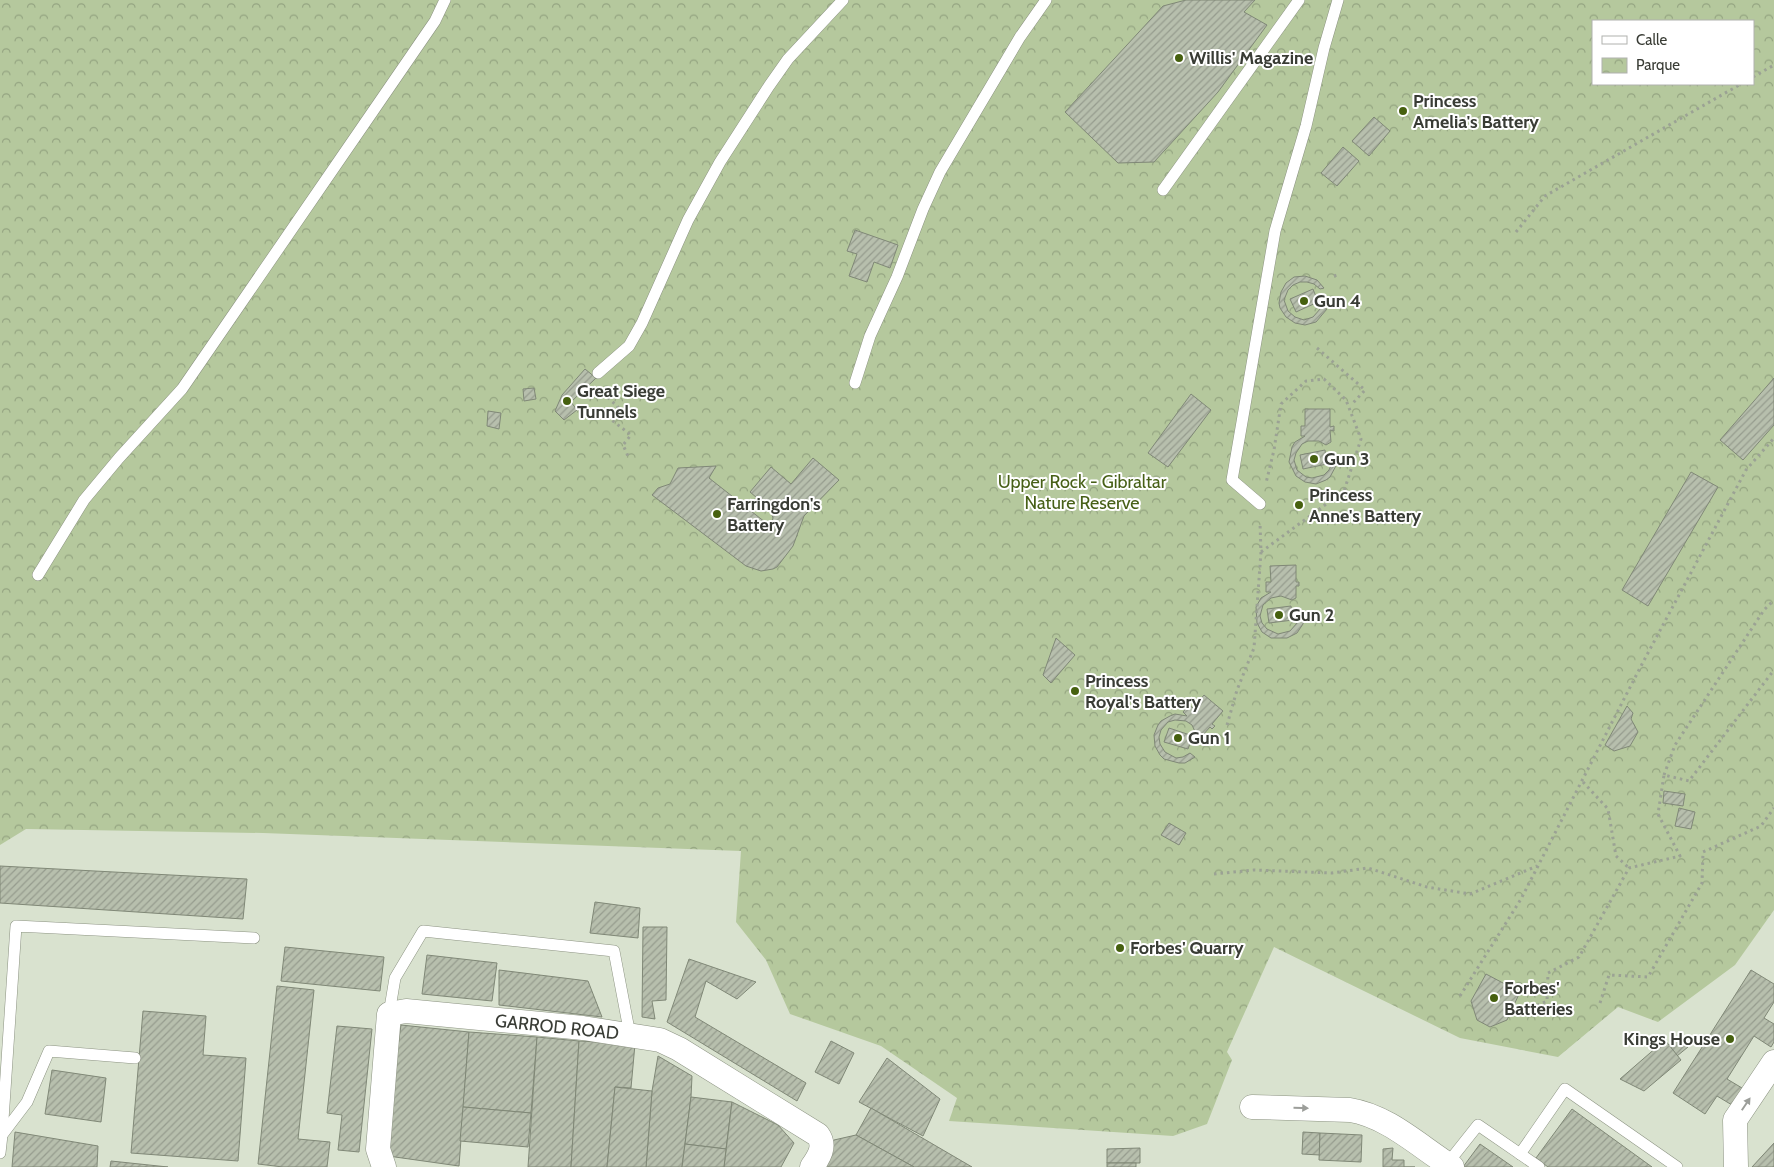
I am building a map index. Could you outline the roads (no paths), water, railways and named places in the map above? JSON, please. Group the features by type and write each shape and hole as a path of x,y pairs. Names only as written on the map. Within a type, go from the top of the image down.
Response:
{"street":[{"name":"GARROD ROAD","path":"389,1014 406,1011 583,1028 660,1040 818,1134 822,1142 821,1153 812,1167"},
{"path":"384,1167 378,1149 389,1014"},
{"path":"1736,1167 1735,1120 1774,1062"},
{"path":"1252,1107 1364,1112 1398,1131 1450,1165"}],"lane":[{"path":"38,575 84,500 118,458 182,389 435,21 444,0"},
{"path":"598,372 629,346 642,323 688,220 720,162 769,86 788,59 843,0"},
{"path":"855,383 870,336 894,285 919,218 940,172 1014,46 1046,0"},
{"path":"1163,190 1299,0"},
{"path":"1260,504 1232,480 1275,231 1306,126 1324,48 1338,0"},
{"path":"0,1153 16,926 254,938"},
{"path":"389,1014 395,978 423,931 614,951 630,1035"},
{"path":"2,1135 27,1102 49,1051 135,1058"},
{"path":"1520,1154 1565,1089 1677,1167"},
{"path":"1450,1165 1478,1125 1539,1167"}],"place":[{"name":"Willis' Magazine","path":"1179,58"},
{"name":"Princess Amelia's Battery","path":"1403,111"},
{"name":"Gun 4","path":"1304,301"},
{"name":"Great Siege Tunnels","path":"567,401"},
{"name":"Gun 3","path":"1314,459"},
{"name":"Princess Anne's Battery","path":"1299,505"},
{"name":"Farringdon's Battery","path":"717,514"},
{"name":"Gun 2","path":"1279,615"},
{"name":"Princess Royal's Battery","path":"1075,691"},
{"name":"Gun 1","path":"1178,738"},
{"name":"Forbes' Quarry","path":"1120,948"},
{"name":"Forbes' Batteries","path":"1494,998"},
{"name":"Kings House","path":"1730,1039"}],"park label":[{"name":"Upper Rock - Gibraltar Nature Reserve","path":"1082,492"}]}
